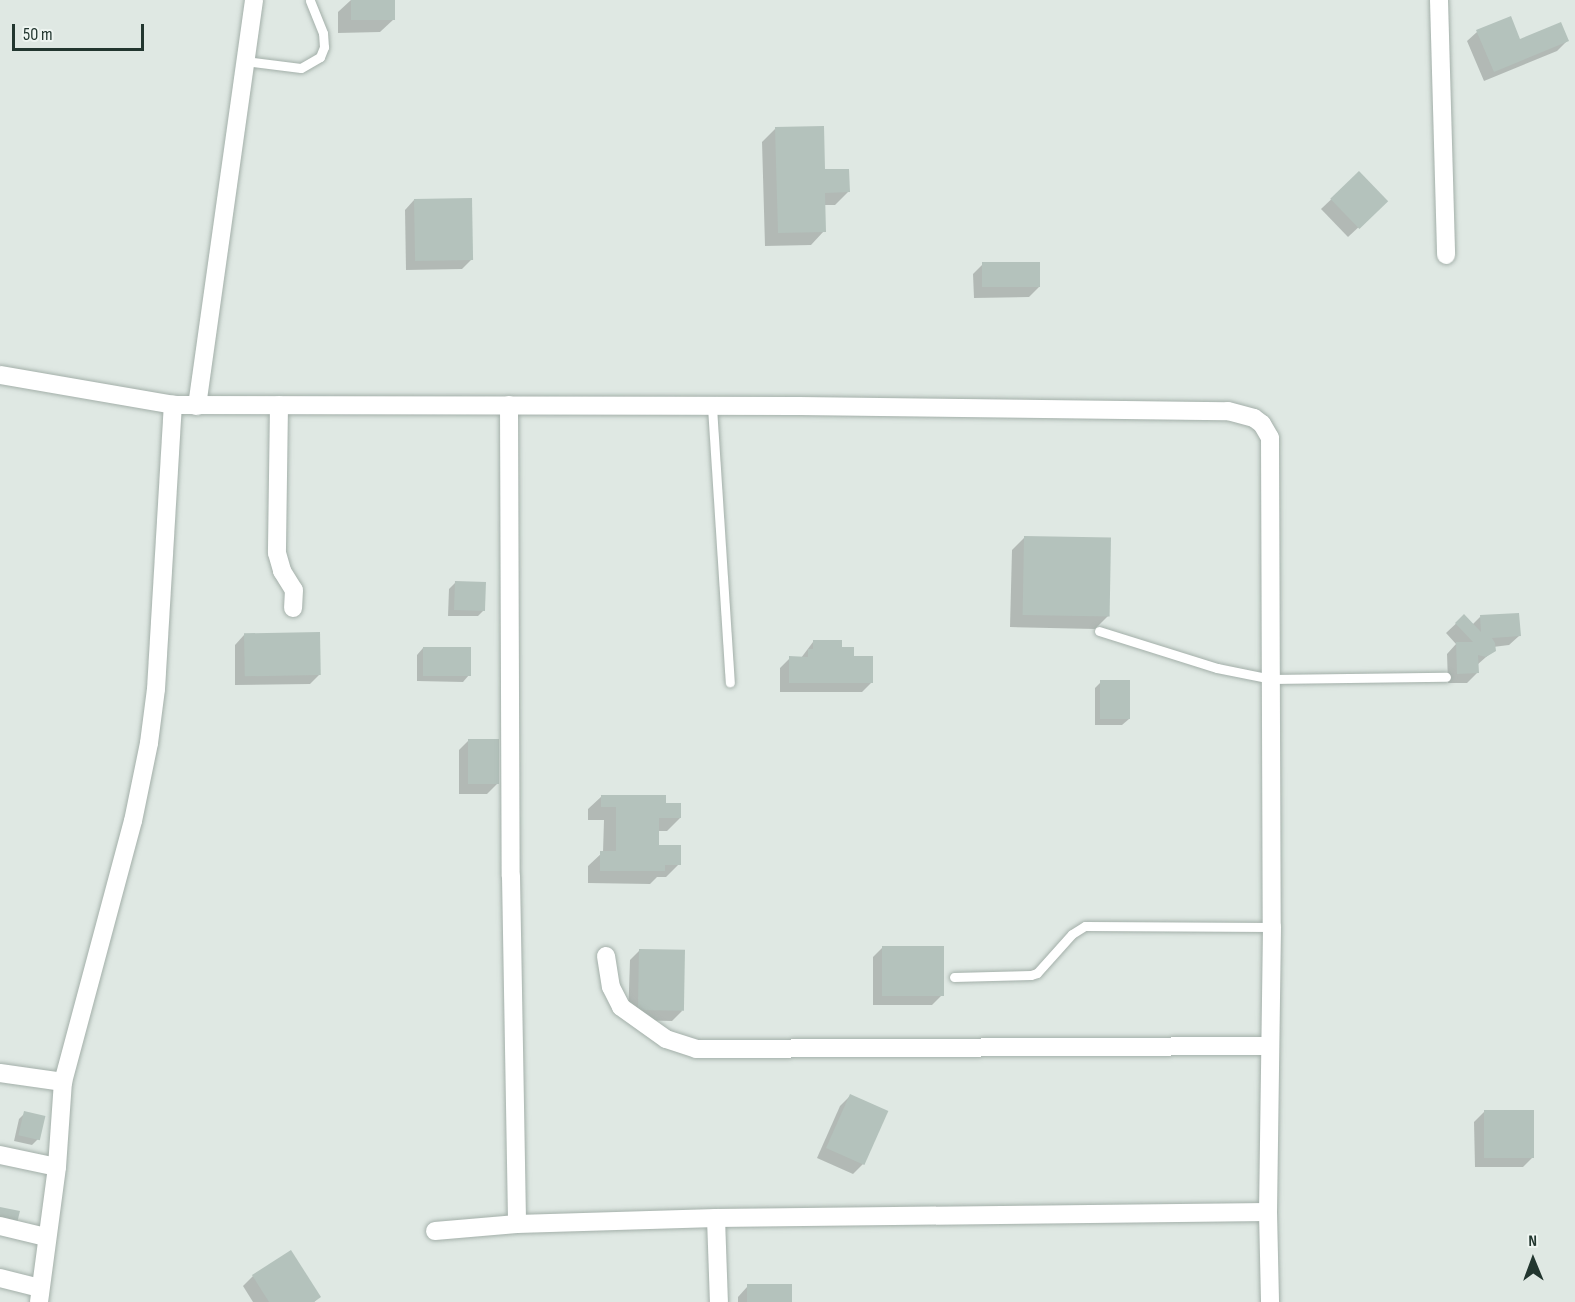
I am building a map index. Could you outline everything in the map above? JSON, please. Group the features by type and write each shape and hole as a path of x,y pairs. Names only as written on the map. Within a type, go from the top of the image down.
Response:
{"street":[{"path":"197,406 254,0"},
{"path":"1440,0 1446,255"},
{"path":"0,375 173,405 197,406 509,405 1228,411 1254,418 1267,431 1270,438 1272,927 1268,1212 1270,1302"},
{"path":"0,1278 40,1295 57,1167 63,1082 133,821 149,743 156,688 173,405"},
{"path":"279,405 277,553 282,571 294,590 293,608"},
{"path":"509,405 511,876 516,1224"},
{"path":"606,956 611,987 621,1007 666,1039 696,1049 1270,1046"},
{"path":"0,1073 63,1082"},
{"path":"0,1155 57,1167"},
{"path":"435,1231 516,1224 716,1218 1268,1212"},
{"path":"716,1218 719,1302"},
{"path":"0,1226 46,1237"}],"lane":[{"path":"245,61 301,68 320,57 324,47 323,33 310,0"},
{"path":"712,407 730,682"},
{"path":"1099,631 1217,668 1271,679 1446,677"},
{"path":"954,977 1037,973 1072,934 1084,927 1272,927"}],"building":[{"path":"351,0 395,0 395,20 351,20"},
{"path":"1511,16 1520,39 1561,22 1569,41 1494,72 1476,30"},
{"path":"824,126 825,169 849,169 850,192 825,193 826,232 778,233 775,127"},
{"path":"1359,171 1388,201 1359,229 1330,199"},
{"path":"472,198 473,260 415,261 414,199"},
{"path":"982,262 1040,262 1040,287 982,287"},
{"path":"1024,536 1111,538 1110,617 1023,615"},
{"path":"455,581 486,582 485,611 454,610"},
{"path":"1519,613 1521,636 1492,638 1496,651 1486,657 1478,655 1479,673 1457,674 1456,642 1473,642 1455,623 1464,614 1481,632 1480,615"},
{"path":"320,632 321,675 245,676 244,633"},
{"path":"813,640 842,640 842,647 854,647 854,656 873,656 873,683 789,683 789,656 808,657 808,649 813,649"},
{"path":"423,647 471,647 471,676 423,676"},
{"path":"1100,680 1130,680 1130,719 1100,719"},
{"path":"468,739 499,739 499,784 468,784"},
{"path":"601,795 666,795 666,803 681,803 681,818 659,818 659,845 681,845 681,865 665,865 665,871 600,871 600,851 616,851 616,807 601,807"},
{"path":"882,946 944,946 944,996 882,996"},
{"path":"639,949 685,950 684,1011 638,1010"},
{"path":"850,1094 888,1111 864,1165 826,1148"},
{"path":"1484,1110 1534,1110 1534,1158 1484,1158"},
{"path":"24,1111 45,1116 40,1140 18,1135"},
{"path":"0,1207 20,1211 17,1223 0,1220"},
{"path":"291,1250 321,1297 314,1302 269,1302 252,1275"},
{"path":"747,1284 792,1284 792,1302 747,1302"}]}
